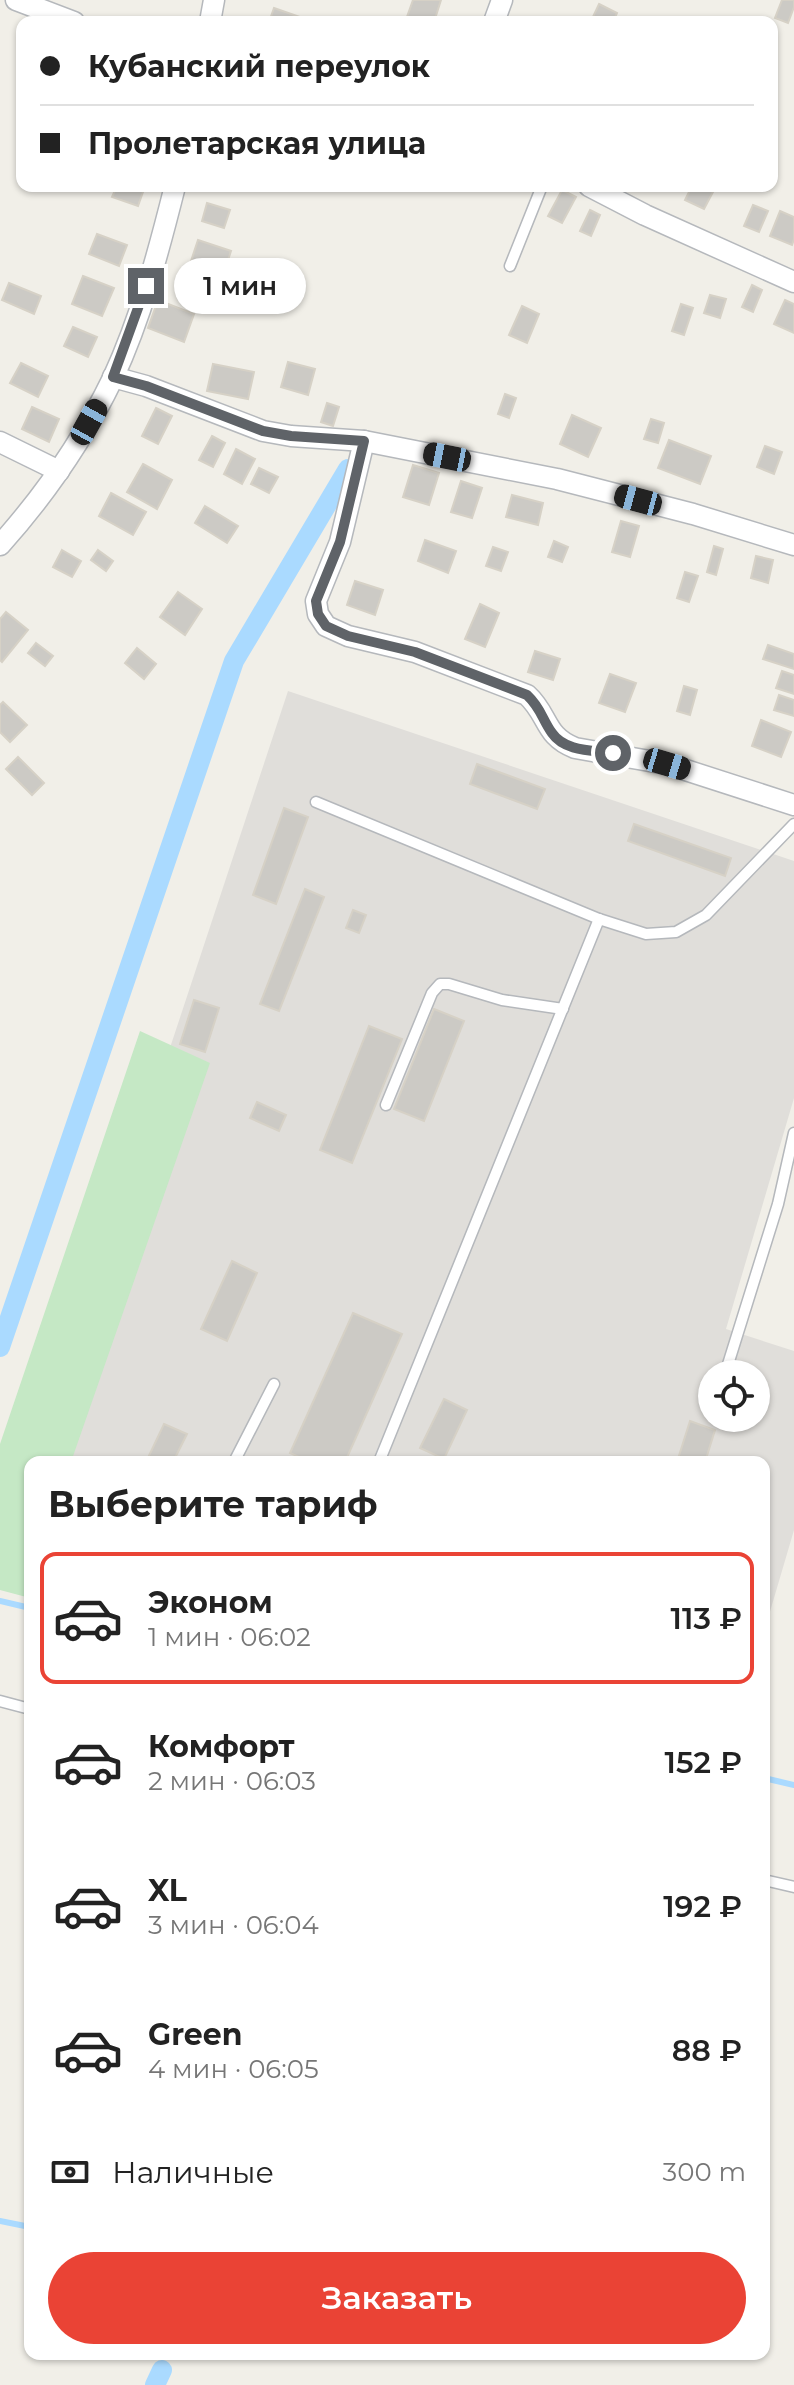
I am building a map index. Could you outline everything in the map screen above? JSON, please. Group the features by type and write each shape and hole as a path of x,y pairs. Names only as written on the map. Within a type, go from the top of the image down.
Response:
{"street":[{"path":"16,0 58,16"},
{"path":"0,545 59,471 113,377 133,327 173,192"},
{"path":"601,192 794,282"},
{"path":"113,377 146,386 263,431 364,441 557,479 693,514 794,545"},
{"path":"364,441 340,542 316,601 318,614 326,626 348,636 415,652 527,695 538,705 552,733 561,743 667,764 794,805"},
{"path":"0,442 59,471"}],"lane":[{"path":"510,266 540,192"},
{"path":"316,802 599,919 646,934 676,932 706,915 794,824"},
{"path":"381,1456 599,919"},
{"path":"386,1105 432,993 440,984 502,1000 563,1009"},
{"path":"729,1360 778,1204 794,1133"},
{"path":"237,1456 274,1384"},
{"path":"0,1701 24,1707"},
{"path":"770,1881 794,1887"}],"shaded area":[{"path":"288,691 794,861 794,1098 726,1329 794,1351 794,1530 770,1612 770,1456 35,1456"}],"green space":[{"path":"140,1031 210,1063 73,1456 24,1456 24,1596 0,1590 0,1444"}],"building":[{"path":"413,0 441,0 436,16 407,16"},
{"path":"782,0 794,0 788,23 776,16"},
{"path":"599,4 617,13 616,16 593,16"},
{"path":"274,8 297,16 271,16"},
{"path":"114,192 143,192 138,206 112,197"},
{"path":"561,192 576,197 562,223 548,216"},
{"path":"689,192 713,192 704,209 685,200"},
{"path":"207,203 230,210 224,228 202,221"},
{"path":"753,205 768,211 759,232 744,226"},
{"path":"590,210 600,215 591,236 580,231"},
{"path":"780,211 794,217 792,245 770,236"},
{"path":"97,234 127,245 119,266 89,254"},
{"path":"198,240 231,251 222,278 189,267"},
{"path":"83,276 114,288 102,316 72,304"},
{"path":"9,283 41,296 34,314 2,300"},
{"path":"752,285 762,290 753,312 742,307"},
{"path":"710,295 726,299 720,318 704,313"},
{"path":"158,300 194,314 184,342 148,328"},
{"path":"785,300 794,304 794,333 774,324"},
{"path":"681,304 693,308 684,335 672,331"},
{"path":"522,306 539,314 527,343 509,335"},
{"path":"73,327 97,337 88,357 64,346"},
{"path":"288,362 315,369 308,395 281,387"},
{"path":"21,363 48,376 38,397 10,383"},
{"path":"213,364 254,372 248,399 207,391"},
{"path":"505,394 516,398 509,418 498,414"},
{"path":"327,403 339,407 333,426 321,422"},
{"path":"32,407 59,419 49,442 22,429"},
{"path":"156,408 172,416 158,444 142,436"},
{"path":"572,415 601,428 588,457 560,444"},
{"path":"651,419 664,423 658,443 644,439"},
{"path":"212,436 225,443 213,467 199,460"},
{"path":"669,440 711,456 700,484 658,468"},
{"path":"765,446 782,452 774,474 757,467"},
{"path":"236,449 255,459 242,484 224,474"},
{"path":"143,464 172,480 157,509 127,492"},
{"path":"413,465 439,473 429,505 403,497"},
{"path":"259,468 278,477 269,493 251,484"},
{"path":"461,481 482,488 472,518 451,512"},
{"path":"111,493 146,512 133,535 99,516"},
{"path":"512,495 543,503 538,525 506,517"},
{"path":"205,506 238,526 227,543 195,523"},
{"path":"621,521 639,526 630,557 612,552"},
{"path":"425,540 456,551 448,573 418,561"},
{"path":"554,541 568,547 562,562 548,557"},
{"path":"714,546 723,549 716,575 707,572"},
{"path":"493,547 508,552 501,571 486,566"},
{"path":"62,550 81,561 72,577 53,567"},
{"path":"98,550 113,561 106,571 91,560"},
{"path":"756,556 773,560 768,583 751,578"},
{"path":"685,572 698,576 689,602 677,598"},
{"path":"355,581 383,590 375,615 347,605"},
{"path":"178,592 202,609 185,635 160,617"},
{"path":"480,604 499,613 485,647 465,639"},
{"path":"6,612 28,630 2,662 0,619"},
{"path":"36,643 53,656 45,666 28,653"},
{"path":"768,645 794,654 794,669 763,659"},
{"path":"137,648 156,664 144,679 125,663"},
{"path":"535,651 560,659 553,680 528,672"},
{"path":"782,671 794,675 794,694 776,688"},
{"path":"610,674 636,683 625,712 599,703"},
{"path":"684,686 697,690 690,715 677,711"},
{"path":"779,695 794,700 794,716 774,710"},
{"path":"3,702 27,725 10,742 0,732 0,705"},
{"path":"761,720 791,732 781,757 752,746"},
{"path":"18,757 44,783 32,795 6,769"},
{"path":"477,764 545,789 537,809 470,784"},
{"path":"284,808 308,817 276,904 253,895"},
{"path":"634,824 731,858 725,876 628,841"},
{"path":"305,889 324,897 279,1011 260,1004"},
{"path":"353,910 366,915 359,933 346,928"},
{"path":"194,1000 219,1008 205,1052 180,1044"},
{"path":"434,1009 464,1021 424,1121 394,1109"},
{"path":"369,1026 402,1039 352,1163 320,1150"},
{"path":"257,1102 286,1115 279,1131 250,1118"},
{"path":"232,1261 257,1273 227,1341 201,1329"},
{"path":"353,1313 402,1334 348,1456 297,1456 290,1453"},
{"path":"444,1399 467,1410 445,1456 420,1448"},
{"path":"690,1421 698,1424 698,1432 714,1432 707,1456 679,1456"},
{"path":"164,1424 187,1434 176,1456 149,1456"}],"waterway":[{"path":"0,1347 234,661 348,469"},
{"path":"0,1601 24,1607"},
{"path":"770,1779 794,1785"},
{"path":"0,2221 24,2226"},
{"path":"155,2385 162,2370"}],"route":[{"path":"146,286 113,377 146,386 263,431 364,441 340,542 316,601 318,614 326,626 348,636 415,652 527,695 538,705 552,733 561,743 613,753"}]}
